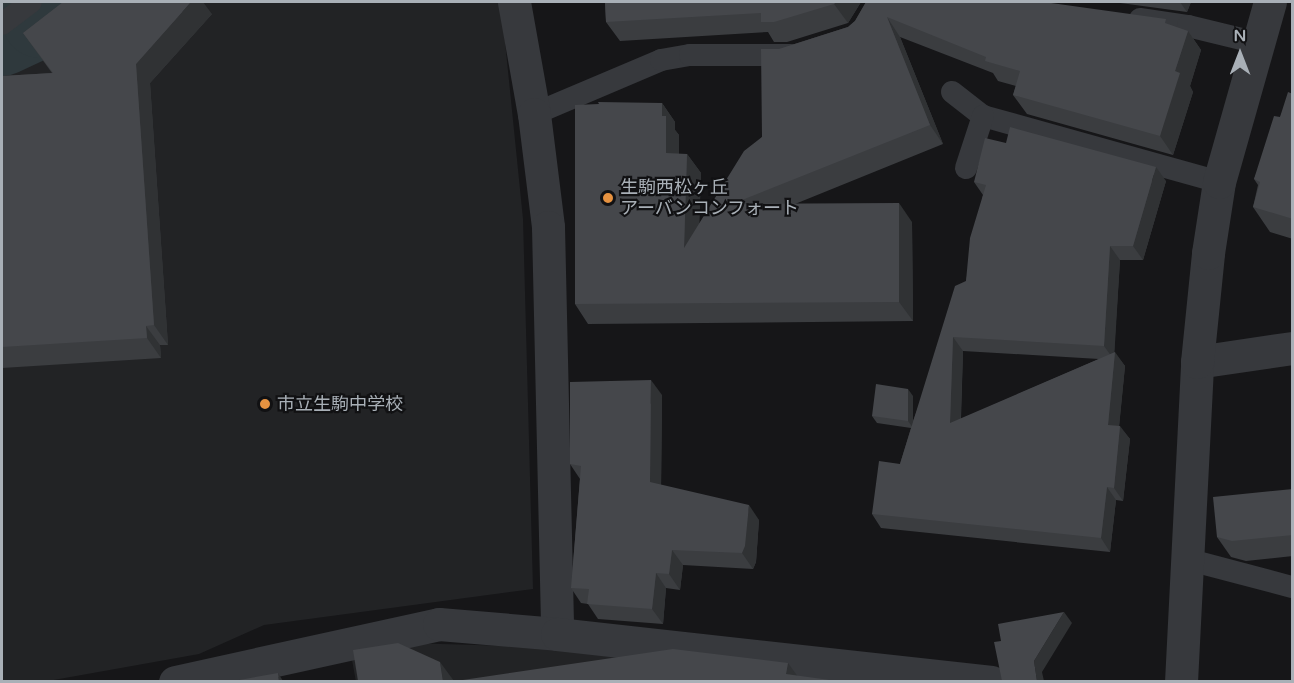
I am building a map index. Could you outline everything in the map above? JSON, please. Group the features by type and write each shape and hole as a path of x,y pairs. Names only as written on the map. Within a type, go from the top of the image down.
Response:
{"street":[{"path":"514,2 534,114 548,227 557,634"},
{"path":"1181,681 1197,362 1208,253 1220,182 1270,2"},
{"path":"1197,362 1293,348"},
{"path":"180,681 339,644 439,624 557,634 838,673 991,681"}],"lane":[{"path":"2,24 31,2"},
{"path":"1118,16 1188,26 1258,43"},
{"path":"534,114 662,60 690,55 789,55 809,50"},
{"path":"952,92 983,116 1220,182"},
{"path":"966,168 983,116"},
{"path":"1186,559 1293,587"}],"shaded area":[{"name":"市立生駒中学校","path":"84,2 501,2 523,219 533,589 264,625 199,654 48,681 2,682 2,49 56,26"},
{"path":"407,643 616,649 810,682 356,682 352,660"}],"building":[{"path":"63,2 191,2 136,64 154,325 146,326 147,338 2,347 2,76 53,73 23,33"},
{"path":"605,2 836,2 774,22 761,22 761,13 606,22"},
{"path":"866,2 1044,2 1166,19 1165,23 1188,31 1175,71 1180,73 1160,136 1013,95 1020,71 985,61 986,57 887,17 930,125 732,204 899,203 899,302 575,304 575,105 599,104 598,102 662,103 662,116 666,116 666,153 687,154 684,248 744,151 762,137 761,49 779,49 848,27 855,21"},
{"path":"1288,92 1293,94 1293,219 1253,207 1260,182 1254,179 1274,116 1280,117"},
{"path":"1010,127 1156,167 1133,246 1110,246 1104,346 953,337 950,423 1115,352 1108,425 1120,426 1114,488 1107,487 1101,538 872,514 879,461 900,464 955,286 966,281 970,238 986,185 974,182 985,138 1006,143"},
{"path":"651,380 650,482 749,505 745,546 742,553 672,550 669,574 656,573 652,609 587,604 589,589 571,588 581,466 570,464 570,382"},
{"path":"876,384 908,389 908,421 872,416"},
{"path":"1293,489 1293,535 1232,541 1217,537 1213,497"},
{"path":"1064,612 1034,661 1037,681 1002,681 994,642 1001,641 998,624"},
{"path":"398,643 440,662 443,681 358,681 353,650"},
{"path":"673,649 788,663 786,674 837,681 456,681"},
{"path":"278,673 279,681 234,681"}],"waterway":[{"path":"2,38 40,20 62,2"}],"place":[{"name":"生駒西松ヶ丘 アーバンコンフォート","path":"608,198"},
{"name":"市立生駒中学校","path":"265,404"}]}
